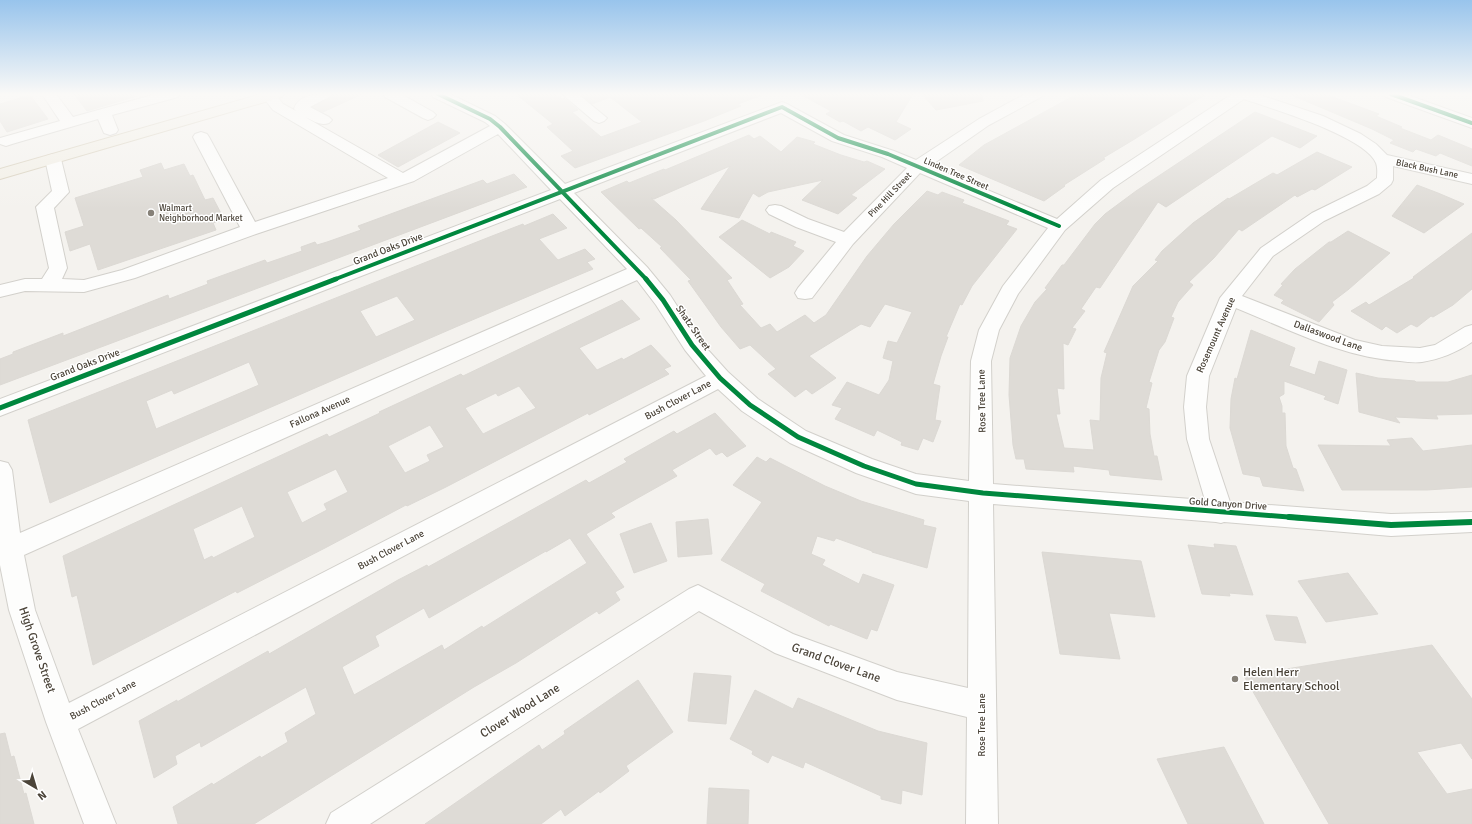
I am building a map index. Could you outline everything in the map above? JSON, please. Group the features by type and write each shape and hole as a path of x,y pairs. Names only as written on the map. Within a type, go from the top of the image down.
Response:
{"main road":[{"path":"0,161 101,132"},
{"path":"53,159 63,151 106,135 108,132"},
{"path":"0,174 144,132"}],"street":[{"path":"6,141 36,132"},
{"path":"321,132 401,179"},
{"path":"0,291 25,285 84,286 128,274 250,230 401,179 490,132"},
{"name":"Shatz Street","path":"505,132 640,271 663,300 692,345 720,378 750,405 798,437 864,466 916,484 983,493"},
{"name":"Grand Oaks Drive","path":"0,408 718,132"},
{"name":"Linden Tree Street","path":"828,132 838,138 888,154 918,166 1059,226"},
{"name":"Pine Hill Street","path":"805,293 846,240 918,166 968,132"},
{"name":"Rose Tree Lane","path":"982,824 983,493 981,361 989,330 1010,291 1059,226 1107,184 1185,132"},
{"path":"1347,132 1363,141 1382,159"},
{"path":"200,137 250,230"},
{"path":"48,285 58,268 45,207 61,192 53,159"},
{"name":"Black Bush Lane","path":"1382,159 1472,179"},
{"name":"Rosemount Avenue","path":"1221,513 1198,439 1194,406 1198,376 1230,298 1267,252 1318,217 1373,190 1385,180 1385,166 1382,159"},
{"path":"775,210 802,223 846,240"},
{"name":"Fallona Avenue","path":"5,552 640,271"},
{"name":"Dallaswood Lane","path":"1230,298 1351,346 1382,353 1420,355 1440,351 1456,343 1472,332"},
{"name":"Bush Clover Lane","path":"61,722 720,378"},
{"name":"High Grove Street","path":"0,470 5,552 22,610 61,722 100,824"},
{"name":"Gold Canyon Drive","path":"983,493 1221,513 1391,525 1472,522"},
{"name":"Grand Clover Lane","path":"698,597 785,644 897,686 982,706"},
{"name":"Clover Wood Lane","path":"342,824 698,597"}],"building":[{"path":"419,132 460,133 398,167 378,155"},
{"path":"553,132 596,132 601,137 613,132 673,132 575,168 561,156 573,151"},
{"path":"879,132 906,132 895,140"},
{"path":"1007,132 1145,132 1103,158 1105,159 1064,185 1065,186 1044,201 959,165 984,145"},
{"path":"1224,132 1308,132 1317,136 1300,148 1272,136 1166,207 1158,202 1100,288 1096,287 1081,309 1085,311 1072,328 1076,329 1068,345 1063,343 1064,389 1057,388 1060,414 1056,414 1064,448 1094,450 1090,420 1100,421 1101,378 1107,353 1104,352 1133,286 1158,261 1155,260 1162,251 1193,223 1228,198 1229,199 1273,173 1277,175 1317,152 1352,167 1315,190 1312,189 1297,197 1295,195 1242,231 1239,229 1214,258 1189,282 1193,285 1178,302 1171,317 1174,318 1165,342 1159,350 1149,382 1152,383 1146,408 1149,409 1150,434 1154,456 1157,456 1162,480 1110,475 1109,470 1073,466 1074,472 1026,469 1024,459 1016,459 1013,445 1009,395 1010,358 1021,326 1035,302 1047,289 1045,288 1095,224 1105,214 1136,191"},
{"path":"1379,132 1412,132 1431,140 1438,135 1472,149 1472,166 1440,153 1436,156 1416,149 1413,152 1390,143 1394,140"},
{"path":"749,135 754,139 760,136 781,152 797,137 815,142 813,144 841,155 864,162 867,161 885,169 851,195 857,198 838,214 802,200 823,180 768,192 759,197 753,193 739,218 701,209 730,166 654,199 651,198 676,220 732,278 727,280 743,304 740,305 761,328 770,324 777,332 805,315 814,323 826,315 867,256 894,224 927,191 938,195 942,192 964,200 962,203 1009,221 1006,225 1017,229 972,286 962,305 960,304 946,337 948,337 933,384 940,386 935,420 941,421 933,442 923,438 918,450 901,445 902,442 877,430 874,436 835,419 842,408 832,405 847,382 879,395 889,380 893,361 883,358 888,341 897,343 912,312 885,304 870,327 861,324 809,356 836,378 812,394 806,389 795,397 768,374 776,369 750,345 740,349 721,327 688,281 691,280 660,248 662,247 641,228 639,229 601,192 627,181 629,183 664,169 665,170"},
{"name":"Walmart Neighborhood Market","path":"161,163 164,170 184,164 190,176 193,175 205,200 213,198 224,219 213,223 216,230 98,270 90,244 70,251 65,232 84,226 75,198 143,177 140,170"},
{"path":"514,174 527,187 0,385 0,359 13,354 13,352 63,333 63,336 168,295 169,299 208,284 207,281 265,260 267,263 302,251 301,247 315,242 317,245 361,230 358,226 483,180 487,184"},
{"path":"1417,185 1464,204 1424,233 1392,216"},
{"path":"553,214 567,228 539,239 558,260 585,249 595,259 587,262 593,269 50,503 28,420 492,236 523,224 524,226","holes":["397,296 415,320 376,337 360,311","249,362 259,385 156,429 146,401 172,390 174,394"]},
{"path":"742,220 770,234 771,232 796,242 793,246 804,251 789,267 770,278 719,237"},
{"path":"1348,231 1390,253 1332,302 1334,305 1319,322 1281,303 1284,300 1274,295 1283,285 1281,284 1295,269 1329,242"},
{"path":"1472,233 1472,289 1453,305 1433,317 1431,316 1417,327 1411,324 1397,333 1386,326 1382,330 1351,311 1366,302 1369,305 1414,278 1413,277"},
{"path":"622,300 640,319 579,348 597,370 622,358 623,360 651,345 671,366 664,369 669,374 589,415 588,413 446,487 407,506 406,505 237,593 236,591 93,665 77,595 72,597 63,556 327,434 329,437 461,374 463,376","holes":["519,386 536,408 483,434 465,408 496,393 498,396","430,425 444,447 427,455 430,461 405,473 388,446","336,469 348,492 324,504 327,510 302,523 287,492","242,506 255,537 213,558 212,556 204,560 193,529"]},
{"path":"1251,330 1295,348 1289,366 1315,375 1319,361 1347,370 1338,404 1324,399 1326,396 1284,381 1284,394 1279,397 1282,406 1282,413 1285,413 1286,446 1293,468 1296,469 1304,491 1263,486 1260,477 1243,474 1230,428 1231,399 1235,378 1237,379"},
{"path":"1356,373 1378,378 1416,382 1448,382 1472,375 1472,414 1436,415 1438,419 1395,417 1400,423 1359,412"},
{"path":"715,413 746,446 727,457 722,452 716,455 710,448 672,470 677,476 611,513 615,517 586,534 624,587 615,592 620,600 599,614 597,611 516,663 474,687 254,824 178,824 173,807 212,783 213,785 260,756 261,758 288,742 285,733 316,714 306,687 201,747 200,742 175,756 177,764 154,778 139,721 177,700 177,702 268,651 269,654 398,580 427,565 428,567 586,480 589,483 627,462 624,459 674,431 677,434","holes":["570,538 587,563 483,628 482,626 444,650 442,645 354,695 342,667 379,646 375,636 424,608 429,618"]},
{"path":"1412,438 1423,451 1472,445 1472,487 1427,490 1342,490 1318,445 1391,446 1387,440"},
{"path":"757,457 766,462 770,458 825,486 861,501 924,520 923,525 936,528 927,568 872,552 836,538 834,541 817,536 811,554 825,560 822,565 859,584 863,574 894,585 877,631 871,629 867,639 830,624 829,626 761,591 765,584 721,560 762,502 733,485"},
{"path":"708,519 712,554 678,557 676,522"},
{"path":"651,523 667,561 634,573 620,534"},
{"path":"1214,544 1236,546 1253,595 1229,593 1230,596 1202,594 1188,545 1215,548"},
{"path":"1042,552 1141,561 1155,617 1109,613 1120,659 1060,654"},
{"path":"1348,573 1378,614 1326,622 1298,581"},
{"path":"1266,615 1297,617 1306,643 1275,640"},
{"path":"1432,645 1472,699 1472,759 1461,743 1417,752 1447,794 1472,789 1472,824 1329,824 1244,676"},
{"path":"694,673 731,676 726,724 688,721"},
{"path":"638,680 673,732 626,766 629,771 600,793 599,791 565,816 561,809 541,824 425,824 539,745 542,750 565,734 564,731"},
{"path":"755,690 793,709 798,698 878,731 927,743 922,795 902,790 901,804 881,799 881,796 805,762 803,768 772,755 768,763 752,754 753,751 730,739"},
{"path":"5,733 11,757 14,756 24,794 26,793 34,824 0,824 0,734"},
{"path":"1224,747 1264,824 1188,824 1157,759"},
{"path":"709,788 749,790 748,824 707,824"}],"cycle path":[{"path":"505,132 640,271 663,300 692,345 720,378 750,405 798,437 864,466 916,484 983,493 1391,525 1472,522"},
{"path":"0,408 716,132"},
{"path":"828,132 838,138 888,154 1059,226"}],"place":[{"name":"Walmart Neighborhood Market","path":"151,213"},
{"name":"Helen Herr Elementary School","path":"1235,679"}]}
